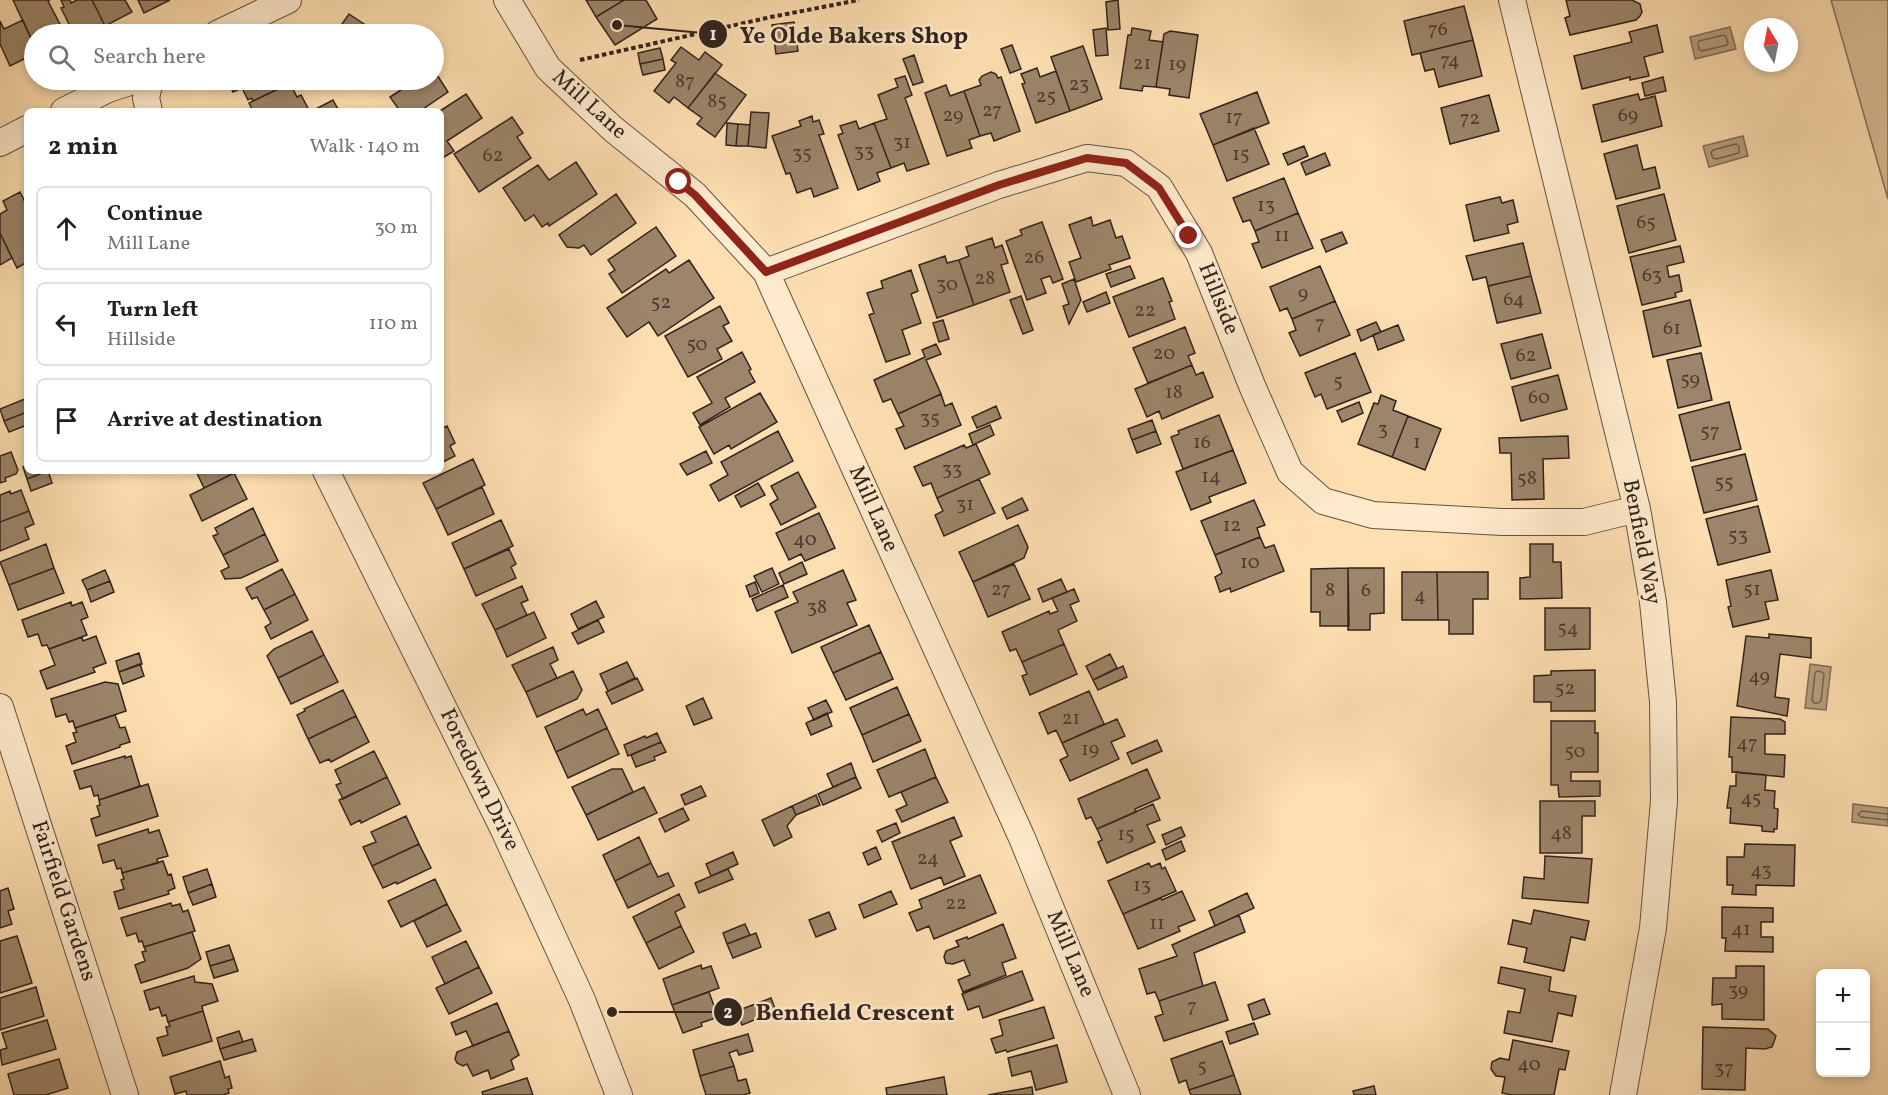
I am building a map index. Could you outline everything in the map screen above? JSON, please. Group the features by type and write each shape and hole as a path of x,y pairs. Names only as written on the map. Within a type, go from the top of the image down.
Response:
{"street":[{"path":"238,24 288,0"},
{"name":"Mill Lane","path":"507,0 548,68 613,129 695,195 766,272 1022,838 1127,1095"},
{"name":"Benfield Way","path":"1512,0 1636,509 1653,602 1663,702 1664,801 1653,928 1623,1095"},
{"path":"70,108 106,90"},
{"path":"148,90 146,98 148,108"},
{"path":"0,143 24,131"},
{"name":"Hillside","path":"766,272 999,185 1087,158 1126,163 1159,188 1200,253 1253,388 1290,472 1323,501 1372,515 1502,522 1584,522 1636,509"},
{"name":"Foredown Drive","path":"328,474 503,828 582,1000 619,1095"},
{"name":"Fairfield Gardens","path":"0,707 125,1095"}],"path":[{"path":"548,68 771,17 859,0"}],"shaded area":[{"path":"1831,0 1888,0 1888,199"}],"water":[{"path":"1730,27 1736,49 1695,59 1690,37"},
{"path":"1743,136 1748,156 1709,167 1703,146"},
{"path":"1810,664 1831,667 1826,710 1805,708"},
{"path":"1853,804 1888,808 1888,826 1852,822"}],"building":[{"path":"13,0 50,0 48,1 60,24 24,24"},
{"path":"61,0 70,0 71,3 77,0 92,0 104,24 69,24 61,8 64,7"},
{"path":"92,0 125,0 132,12 109,24 104,24"},
{"path":"138,0 170,0 144,13"},
{"path":"586,0 624,0 596,17"},
{"path":"624,0 646,0 657,19 615,45 596,17"},
{"path":"1118,0 1120,29 1108,30 1106,2"},
{"path":"1566,0 1632,0 1640,4 1642,12 1636,20 1570,35 1565,18 1570,16"},
{"path":"1464,6 1473,40 1412,55 1404,21"},
{"path":"349,14 364,24 342,24"},
{"path":"23,20 25,24 24,59 10,66 0,44 0,21 4,29"},
{"path":"794,22 798,51 776,54 772,25"},
{"path":"1657,25 1663,52 1644,57 1649,76 1630,80 1630,77 1582,89 1574,56 1632,42 1629,32"},
{"path":"1106,28 1108,55 1096,56 1093,30"},
{"path":"1132,28 1151,31 1149,40 1163,42 1156,87 1143,86 1142,91 1120,88 1128,35 1131,35"},
{"path":"1170,31 1198,35 1189,98 1169,95 1170,89 1156,87 1164,34"},
{"path":"1473,40 1482,76 1439,87 1434,69 1425,71 1420,53"},
{"path":"1012,45 1021,69 1010,73 1001,49"},
{"path":"1083,46 1102,99 1070,111 1051,57"},
{"path":"681,47 699,60 705,52 722,65 688,108 674,97 669,103 654,91 676,63 671,60"},
{"path":"660,48 663,59 640,64 638,53"},
{"path":"914,55 923,82 913,85 903,59"},
{"path":"663,59 665,70 643,75 640,64"},
{"path":"1037,68 1040,77 1056,71 1070,111 1036,123 1022,84 1025,83 1021,74"},
{"path":"991,72 998,78 1001,77 1020,131 994,141 991,133 980,136 964,91 981,85 979,80 982,76"},
{"path":"715,73 746,95 715,137 697,124 702,118 688,108"},
{"path":"905,76 912,95 905,98 929,164 907,171 904,163 891,168 874,123 887,119 878,95 898,87 895,79"},
{"path":"1663,77 1666,91 1645,96 1642,83"},
{"path":"946,85 950,96 964,91 980,136 969,140 972,148 947,156 925,93"},
{"path":"444,86 448,92 424,108 398,108 390,97 401,90 444,90"},
{"path":"243,90 276,90 253,101 251,98 248,100"},
{"path":"276,90 294,90 297,97 301,95 308,108 252,108 249,103"},
{"path":"1257,92 1269,123 1213,145 1200,114"},
{"path":"466,94 482,118 447,141 454,151 444,157 444,108"},
{"path":"1638,94 1640,100 1655,96 1662,126 1602,142 1593,105"},
{"path":"1489,95 1499,131 1450,144 1441,108"},
{"path":"333,100 337,108 318,108"},
{"path":"751,112 769,113 766,148 748,146"},
{"path":"812,116 813,122 819,120 824,134 819,135 838,188 814,197 811,188 797,193 790,173 786,174 772,136 801,126 799,121"},
{"path":"512,117 523,133 517,137 531,158 479,192 454,154"},
{"path":"856,121 859,129 874,123 891,168 877,173 880,181 858,190 838,135 843,133 840,126"},
{"path":"727,123 738,124 736,146 726,145"},
{"path":"738,124 750,125 748,146 736,146"},
{"path":"1254,128 1269,164 1227,181 1213,145"},
{"path":"1637,145 1643,170 1655,167 1660,188 1616,199 1604,154"},
{"path":"1304,146 1308,156 1288,165 1283,154"},
{"path":"1325,153 1330,165 1306,175 1301,163"},
{"path":"576,162 597,194 549,226 548,223 542,227 534,215 525,221 503,188 538,165 549,180"},
{"path":"1284,178 1298,213 1255,231 1250,220 1243,222 1233,198"},
{"path":"20,192 24,200 24,264 17,268 0,233 0,214 7,210 3,201"},
{"path":"616,194 636,223 591,255 584,245 579,248 567,247 559,235"},
{"path":"1664,194 1676,240 1629,253 1617,206"},
{"path":"1500,197 1502,203 1513,200 1518,222 1507,225 1509,233 1474,241 1466,205"},
{"path":"1298,213 1313,248 1262,268 1252,244 1259,242 1255,231"},
{"path":"1091,217 1093,226 1110,220 1116,238 1122,236 1130,258 1109,265 1111,269 1076,282 1069,262 1081,258 1069,225"},
{"path":"1042,222 1063,279 1053,283 1050,276 1041,279 1046,293 1027,300 1006,241 1022,235 1020,230"},
{"path":"656,227 676,256 622,293 609,274 615,270 608,260"},
{"path":"1342,232 1347,243 1326,252 1321,240"},
{"path":"0,233 12,258 0,265"},
{"path":"992,238 995,248 1002,245 1008,263 1001,265 1010,292 974,305 959,260 969,256 966,247"},
{"path":"1523,243 1531,276 1488,286 1486,277 1473,280 1466,256"},
{"path":"1680,246 1684,262 1667,266 1669,277 1679,275 1682,291 1675,293 1676,297 1642,305 1630,257"},
{"path":"945,256 947,263 959,260 974,305 937,318 919,265"},
{"path":"689,260 714,298 658,336 649,322 627,337 607,308 666,269 669,273"},
{"path":"1130,266 1135,278 1111,287 1106,274"},
{"path":"1320,266 1335,301 1292,319 1287,308 1280,311 1270,287"},
{"path":"911,270 918,291 911,294 921,323 902,330 910,354 886,362 869,315 874,313 867,293 883,288 881,281"},
{"path":"1531,276 1541,313 1497,323 1488,286"},
{"path":"1163,278 1172,301 1169,302 1175,319 1129,337 1113,297"},
{"path":"1074,279 1081,300 1069,324 1063,306 1069,304 1062,284"},
{"path":"1106,292 1110,303 1087,312 1083,302"},
{"path":"1021,296 1033,330 1023,334 1010,300"},
{"path":"1690,300 1701,346 1653,357 1643,311"},
{"path":"1335,301 1350,335 1300,356 1289,333 1296,330 1292,319"},
{"path":"720,306 729,323 723,326 732,341 717,349 722,359 688,377 665,336"},
{"path":"943,320 949,339 939,342 933,323"},
{"path":"1376,322 1381,332 1361,341 1357,330"},
{"path":"1398,325 1404,340 1378,350 1373,335"},
{"path":"1185,327 1195,353 1188,356 1192,365 1148,383 1133,348"},
{"path":"1542,334 1551,368 1511,379 1501,344"},
{"path":"936,344 941,354 926,360 941,394 898,414 891,399 883,402 874,380 925,357 922,350"},
{"path":"742,352 755,382 725,398 730,407 700,425 693,413 712,403 697,377"},
{"path":"1355,353 1371,392 1327,409 1321,394 1315,397 1305,373"},
{"path":"1701,353 1712,400 1678,408 1667,360"},
{"path":"1192,365 1196,375 1203,372 1213,397 1162,419 1159,411 1147,417 1135,389"},
{"path":"1558,375 1567,409 1521,421 1512,387"},
{"path":"760,393 777,422 731,449 729,445 714,454 699,427"},
{"path":"941,394 945,406 952,403 961,425 905,449 896,429 904,426 898,414"},
{"path":"1381,395 1396,401 1393,410 1408,416 1392,457 1358,444 1374,403 1378,404"},
{"path":"24,399 24,413 4,421 0,409"},
{"path":"1359,402 1363,413 1342,422 1337,411"},
{"path":"1729,402 1741,449 1691,461 1679,415"},
{"path":"996,406 1001,418 977,428 972,417"},
{"path":"24,413 24,426 9,432 4,421"},
{"path":"1219,415 1233,450 1183,469 1171,437 1179,434 1178,431"},
{"path":"1408,416 1441,429 1425,470 1392,457"},
{"path":"1152,420 1156,431 1132,440 1128,429"},
{"path":"990,425 994,435 973,445 969,434"},
{"path":"447,426 455,443 450,446 455,456 444,462 444,428"},
{"path":"778,431 793,461 719,501 710,485 728,475 721,462"},
{"path":"1156,431 1161,444 1137,453 1132,440"},
{"path":"1568,436 1569,458 1543,459 1544,499 1512,500 1511,453 1500,453 1499,438"},
{"path":"976,444 990,474 937,498 931,483 923,486 914,467 964,445 966,448"},
{"path":"1233,450 1246,483 1209,497 1211,502 1191,510 1176,472"},
{"path":"706,451 712,463 687,475 680,464"},
{"path":"11,452 18,470 16,474 5,478 6,481 0,483 0,456"},
{"path":"1745,454 1757,500 1704,513 1692,467"},
{"path":"473,459 485,485 436,509 423,483"},
{"path":"798,472 816,507 781,525 770,504 778,499 771,486"},
{"path":"25,474 40,474 27,479"},
{"path":"40,474 49,474 52,483 31,491 27,479"},
{"path":"197,474 232,474 204,488"},
{"path":"234,474 247,499 202,521 190,495"},
{"path":"979,479 995,513 944,536 935,515 943,511 937,498"},
{"path":"758,483 765,495 741,507 735,496"},
{"path":"482,487 494,514 448,535 436,509"},
{"path":"21,490 29,511 0,522 0,495"},
{"path":"1022,498 1028,510 1007,519 1002,508"},
{"path":"1254,500 1265,525 1257,528 1260,537 1215,555 1201,521"},
{"path":"1758,506 1770,552 1718,565 1706,519"},
{"path":"253,508 265,534 223,555 213,536 218,534 215,528"},
{"path":"29,511 34,524 25,528 29,539 0,551 0,522"},
{"path":"819,513 835,548 805,561 801,554 789,560 776,533"},
{"path":"501,520 513,546 464,569 452,543"},
{"path":"1018,525 1028,547 1024,558 973,582 959,552"},
{"path":"265,534 278,561 241,578 225,579 221,571 229,567 223,555"},
{"path":"1260,537 1265,548 1274,545 1284,571 1231,592 1230,588 1220,592 1215,577 1222,573 1215,555"},
{"path":"46,544 54,568 9,585 0,562"},
{"path":"1530,544 1553,544 1553,562 1561,562 1562,598 1520,599 1520,578 1530,577"},
{"path":"509,549 516,564 511,567 516,578 476,596 464,569"},
{"path":"802,562 807,574 784,584 779,573"},
{"path":"1014,564 1030,599 988,617 973,582"},
{"path":"54,568 64,593 18,610 9,585"},
{"path":"772,568 779,584 762,592 754,576"},
{"path":"1348,568 1349,626 1320,626 1320,612 1311,612 1311,569"},
{"path":"1348,568 1384,568 1384,613 1370,614 1370,630 1348,630"},
{"path":"282,569 295,594 264,610 257,597 252,599 246,588"},
{"path":"105,570 110,581 87,590 82,580"},
{"path":"843,570 856,600 847,603 857,625 792,653 775,612 798,602 793,592"},
{"path":"1771,570 1778,600 1765,602 1769,619 1733,627 1728,607 1731,606 1726,580"},
{"path":"1402,572 1437,572 1438,620 1402,620"},
{"path":"1437,572 1488,572 1488,599 1473,599 1473,634 1449,634 1449,620 1438,620"},
{"path":"1061,579 1067,592 1043,602 1038,589"},
{"path":"110,581 114,592 91,602 87,590"},
{"path":"755,582 759,593 750,597 746,586"},
{"path":"783,585 788,597 757,611 752,599"},
{"path":"522,586 528,600 521,603 527,615 495,630 482,604"},
{"path":"1074,589 1079,601 1070,605 1077,621 1058,630 1064,644 1022,662 1016,649 1010,651 1002,632 1049,611 1050,614 1058,611 1052,598"},
{"path":"295,594 308,620 271,639 265,627 271,623 264,610"},
{"path":"596,601 604,617 578,629 571,614"},
{"path":"71,602 72,606 82,602 88,617 81,620 87,635 49,649 47,645 42,646 38,634 28,637 22,620"},
{"path":"1545,608 1590,608 1590,649 1545,650"},
{"path":"534,612 546,638 507,657 495,630"},
{"path":"598,620 604,632 578,644 572,633"},
{"path":"869,625 881,652 833,673 821,647"},
{"path":"312,631 324,655 278,678 267,656 274,649"},
{"path":"1769,634 1811,638 1811,658 1780,654 1775,697 1789,699 1787,716 1737,706 1746,636 1769,638"},
{"path":"96,636 106,663 93,668 95,672 47,689 40,671 55,665 49,649 82,637 83,641"},
{"path":"1064,644 1077,674 1030,695 1022,676 1027,674 1022,662"},
{"path":"553,647 558,660 550,664 557,678 526,692 512,665"},
{"path":"881,652 893,679 846,700 833,673"},
{"path":"139,653 142,664 119,672 116,661"},
{"path":"1110,654 1117,668 1093,680 1086,666"},
{"path":"324,655 338,682 291,704 278,678"},
{"path":"627,662 635,678 608,691 600,674"},
{"path":"140,664 144,676 123,684 119,672"},
{"path":"1123,666 1127,677 1098,690 1093,680"},
{"path":"1595,670 1595,711 1551,711 1551,702 1534,702 1534,676 1551,675 1551,671"},
{"path":"573,671 582,690 577,699 537,717 526,692"},
{"path":"637,678 643,690 612,704 606,692"},
{"path":"105,682 118,684 126,711 75,728 73,721 69,722 66,714 56,717 51,699"},
{"path":"897,687 909,714 862,735 850,708"},
{"path":"343,690 356,716 308,739 297,715 305,711 304,709"},
{"path":"1089,691 1104,724 1062,743 1056,730 1048,734 1039,713"},
{"path":"703,698 712,718 694,725 686,706"},
{"path":"826,700 832,712 814,720 808,708"},
{"path":"583,709 586,715 598,709 607,728 556,752 545,727"},
{"path":"827,713 832,726 811,735 806,723"},
{"path":"909,714 921,741 873,762 862,735"},
{"path":"115,715 120,728 125,727 130,742 72,764 66,746 76,742 73,733 77,732 75,728"},
{"path":"356,716 369,742 331,762 329,759 320,763 308,739"},
{"path":"1731,717 1780,719 1785,722 1785,734 1765,734 1765,754 1785,755 1784,777 1732,772 1732,757 1729,757"},
{"path":"1117,719 1125,736 1111,742 1119,759 1070,781 1060,760 1068,756 1062,743"},
{"path":"1551,721 1595,721 1595,733 1598,733 1598,772 1571,772 1571,781 1600,781 1600,796 1559,797 1558,785 1551,785"},
{"path":"607,728 619,754 568,778 556,752"},
{"path":"657,733 661,742 628,756 624,745"},
{"path":"1157,740 1162,751 1132,764 1127,753"},
{"path":"661,742 666,752 654,757 655,760 636,767 631,755"},
{"path":"925,749 936,777 889,797 877,770"},
{"path":"374,751 387,777 343,799 336,785 341,783 335,770"},
{"path":"125,756 125,758 131,756 140,786 99,800 98,795 94,796 91,786 80,789 74,771"},
{"path":"851,763 856,777 833,787 827,774"},
{"path":"612,769 622,769 633,792 586,815 572,787"},
{"path":"1147,769 1160,798 1135,809 1136,812 1097,829 1091,817 1086,819 1078,799"},
{"path":"1736,772 1766,775 1765,790 1775,791 1774,808 1778,809 1777,829 1774,829 1774,832 1762,831 1762,826 1730,823 1731,808 1727,808 1730,786 1736,786"},
{"path":"387,777 400,804 361,823 360,820 351,825 339,800"},
{"path":"856,777 861,788 823,805 818,794"},
{"path":"936,777 948,802 902,822 896,810 907,805 901,792"},
{"path":"148,784 158,816 96,836 91,819 100,816 97,806 100,805 99,800"},
{"path":"701,786 706,796 685,805 681,795"},
{"path":"644,787 657,813 598,840 586,815"},
{"path":"816,795 820,805 796,815 792,806"},
{"path":"1540,801 1595,801 1595,816 1582,816 1582,853 1540,853"},
{"path":"1153,804 1160,820 1147,825 1155,842 1107,863 1098,842 1102,840 1097,829"},
{"path":"792,806 796,815 787,826 792,837 774,846 762,820"},
{"path":"683,808 689,820 665,832 659,819"},
{"path":"406,816 419,844 372,866 363,847 376,842 371,832"},
{"path":"954,817 962,836 950,841 965,876 944,885 941,877 911,889 892,842"},
{"path":"896,823 900,833 882,842 877,831"},
{"path":"1181,827 1185,836 1166,845 1162,835"},
{"path":"148,829 149,833 159,830 168,856 157,859 158,863 122,873 121,868 117,869 114,860 103,863 98,845"},
{"path":"639,837 651,863 615,881 603,855"},
{"path":"1181,841 1185,851 1166,860 1162,850"},
{"path":"419,844 431,868 383,888 372,866"},
{"path":"1745,844 1795,845 1794,886 1756,885 1756,895 1732,894 1733,885 1727,885 1727,857 1744,857"},
{"path":"876,847 881,859 868,865 863,853"},
{"path":"733,852 738,864 711,876 706,864"},
{"path":"1545,856 1592,859 1588,903 1522,898 1524,877 1544,879"},
{"path":"163,861 168,875 171,874 175,888 168,891 169,894 119,909 114,892 124,889 121,880 124,879 122,873"},
{"path":"651,863 658,877 668,873 674,886 628,908 615,881"},
{"path":"1149,863 1151,867 1160,863 1162,869 1165,867 1176,891 1123,914 1108,881"},
{"path":"207,869 212,884 188,893 183,877"},
{"path":"728,869 733,879 699,893 695,883"},
{"path":"980,875 996,913 934,939 929,926 917,931 909,913 922,908 919,900"},
{"path":"435,879 447,904 401,927 388,901"},
{"path":"212,884 216,897 193,905 188,893"},
{"path":"8,888 14,909 8,911 12,924 0,928 0,891"},
{"path":"891,891 897,904 864,918 859,905"},
{"path":"1182,891 1195,920 1178,927 1180,931 1138,949 1123,914"},
{"path":"1247,893 1254,908 1215,926 1209,911"},
{"path":"679,894 685,907 675,912 681,926 646,943 633,917"},
{"path":"171,903 172,906 180,904 183,912 188,910 195,931 144,947 142,941 139,942 136,933 127,936 121,918"},
{"path":"447,904 461,931 427,947 414,921"},
{"path":"1722,907 1773,908 1773,922 1761,922 1761,937 1773,937 1773,952 1725,951 1726,938 1722,938"},
{"path":"1534,910 1589,921 1585,940 1571,937 1564,971 1524,962 1527,948 1508,944 1513,920 1531,924"},
{"path":"829,912 836,929 816,937 809,920"},
{"path":"1239,915 1245,932 1194,953 1203,986 1159,1001 1155,992 1147,994 1139,969 1177,956 1172,945"},
{"path":"745,924 750,935 727,944 723,933"},
{"path":"1003,924 1016,958 1002,963 1006,975 963,992 958,980 970,975 964,960 953,964 946,963 944,957 946,951 959,946 956,941 967,937 968,939"},
{"path":"681,926 694,952 659,969 646,943"},
{"path":"192,932 201,959 188,968 141,983 135,965 145,961 142,952 146,951 144,947"},
{"path":"756,933 761,947 733,958 727,944"},
{"path":"17,936 32,983 0,993 0,941"},
{"path":"466,941 479,967 445,984 432,957"},
{"path":"229,945 234,959 210,966 206,952"},
{"path":"234,959 238,971 214,978 210,966"},
{"path":"701,965 702,969 711,966 719,988 672,1005 663,979"},
{"path":"1736,966 1764,966 1764,1020 1722,1019 1722,1004 1712,1005 1713,978 1736,978"},
{"path":"479,967 492,993 449,1014 436,988"},
{"path":"1501,967 1551,977 1549,991 1576,996 1572,1016 1558,1013 1552,1042 1504,1033 1508,1011 1520,1013 1525,989 1498,983"},
{"path":"1022,971 1033,1000 983,1018 979,1006 968,1010 962,994"},
{"path":"194,976 195,982 212,984 218,1001 202,1006 203,1011 168,1022 166,1015 162,1016 159,1007 150,1010 144,991"},
{"path":"1215,982 1228,1020 1164,1041 1155,1017 1163,1014 1159,1001"},
{"path":"36,987 44,1016 0,1030 0,998"},
{"path":"709,992 718,1017 683,1033 672,1005"},
{"path":"771,998 776,1011 742,1025 737,1011"},
{"path":"1264,999 1270,1014 1253,1020 1248,1005"},
{"path":"497,1003 509,1031 473,1046 466,1031 456,1035 451,1023"},
{"path":"1044,1007 1054,1038 996,1053 991,1039 1003,1035 999,1020"},
{"path":"203,1011 212,1041 163,1056 157,1038 168,1035 166,1027 170,1026 168,1022"},
{"path":"47,1020 56,1049 2,1065 0,1050 7,1048 2,1033"},
{"path":"1254,1023 1258,1034 1230,1044 1226,1032"},
{"path":"1703,1027 1768,1029 1776,1036 1772,1047 1746,1048 1745,1090 1702,1089"},
{"path":"239,1031 243,1042 220,1049 217,1038"},
{"path":"509,1031 519,1055 511,1060 514,1069 491,1079 488,1070 473,1076 467,1064 463,1066 457,1063 455,1059 457,1052"},
{"path":"748,1034 753,1051 739,1055 737,1050 729,1053 734,1066 700,1076 693,1050"},
{"path":"252,1039 256,1051 224,1060 220,1049"},
{"path":"1513,1040 1569,1051 1565,1070 1559,1069 1554,1095 1502,1093 1505,1077 1496,1076 1491,1069 1492,1062 1500,1058 1509,1060"},
{"path":"1222,1041 1234,1075 1189,1090 1186,1080 1179,1083 1171,1059"},
{"path":"1057,1045 1067,1082 1036,1090 1031,1071 1012,1076 1008,1058"},
{"path":"59,1059 68,1088 46,1095 14,1095 8,1074"},
{"path":"220,1061 225,1078 229,1076 232,1088 228,1089 229,1093 187,1095 186,1091 175,1094 170,1077"},
{"path":"734,1066 738,1081 746,1079 750,1093 706,1095 700,1076"},
{"path":"1234,1075 1241,1095 1191,1095 1189,1090"},
{"path":"944,1077 947,1095 887,1095 886,1088"},
{"path":"527,1078 533,1095 483,1095 482,1092"},
{"path":"1374,1086 1376,1095 1354,1095 1353,1091"},
{"path":"1032,1087 1033,1095 988,1095"}],"place":[{"name":"Ye Olde Bakers Shop","path":"617,25"},
{"name":"Benfield Crescent","path":"612,1012"}],"route":[{"path":"679,182 695,195 766,272 999,185 1087,158 1126,163 1159,188 1189,236"}]}
